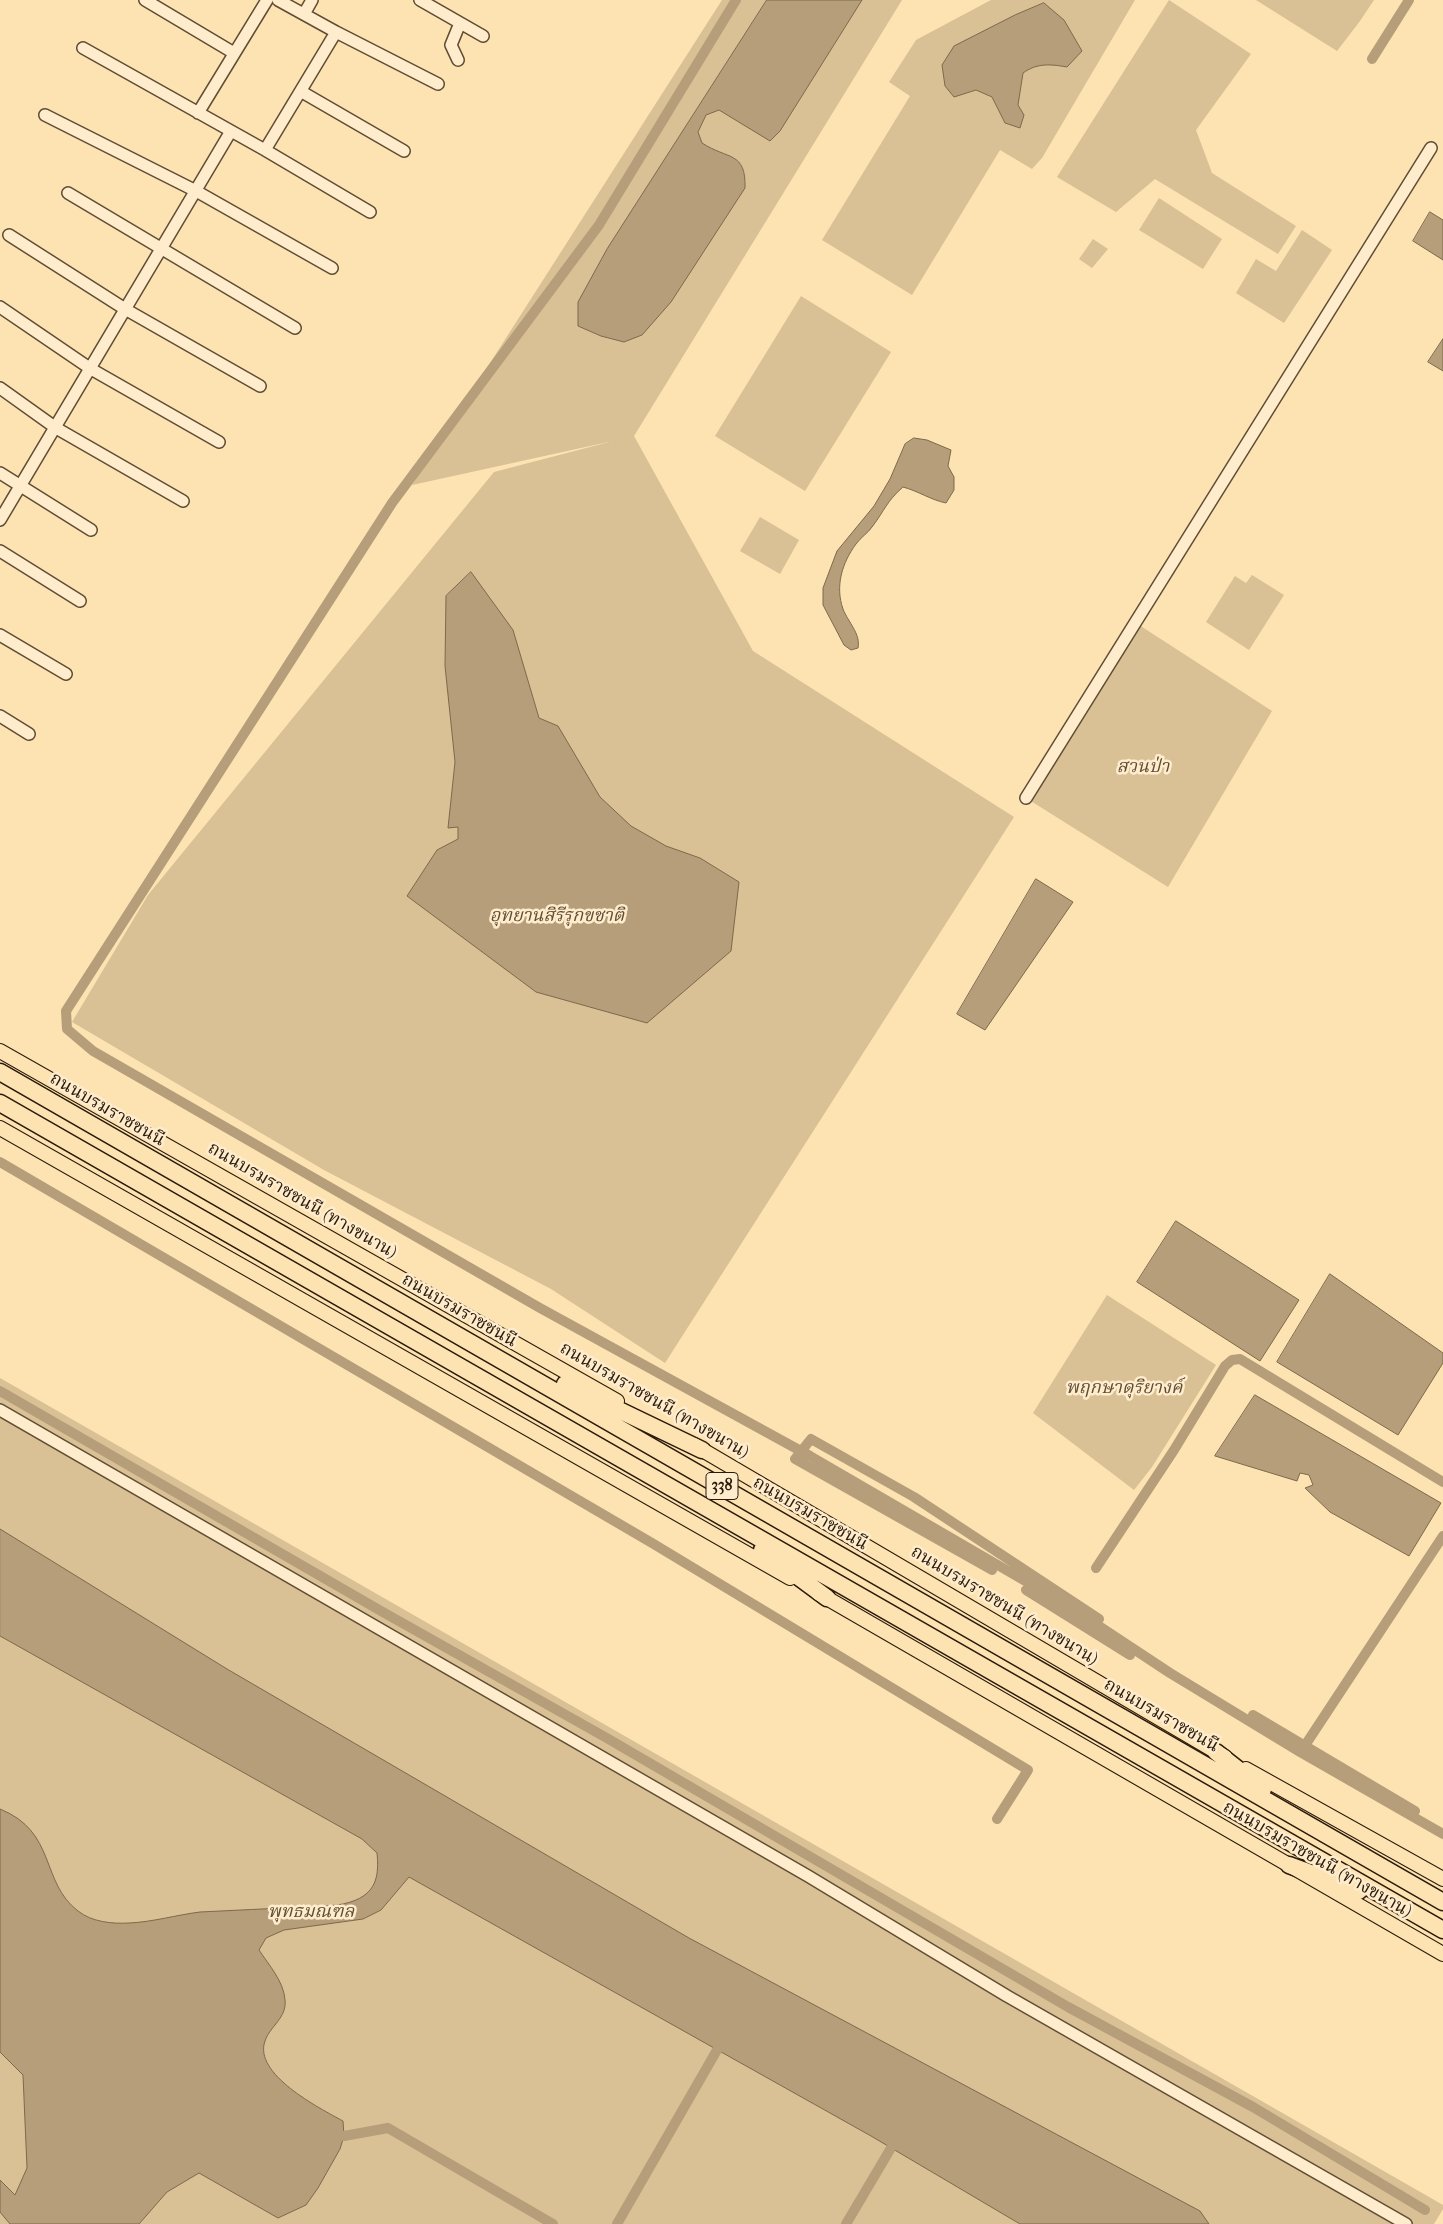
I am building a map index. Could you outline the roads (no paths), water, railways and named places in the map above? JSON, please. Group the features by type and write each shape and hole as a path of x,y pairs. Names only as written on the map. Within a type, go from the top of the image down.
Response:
{"highway":[{"name":"ถนนบรมราชชนนี","path":"0,1072 450,1329 1443,1902"},
{"name":"338","path":"0,1103 1443,1930"},
{"path":"450,1329 702,1450"},
{"path":"656,1479 759,1548 827,1598"},
{"path":"1216,1752 1308,1824"},
{"path":"1289,1866 1399,1905"}],"main road":[{"name":"ถนนบรมราชชนนี (ทางขนาน)","path":"0,1051 702,1450 1216,1752 1443,1879"},
{"name":"ถนนบรมราชชนนี (ทางขนาน)","path":"0,1128 827,1598 1443,1954"}],"street":[{"path":"145,0 234,53"},
{"path":"198,113 267,0"},
{"path":"278,0 438,84"},
{"path":"304,14 312,0"},
{"path":"420,0 483,36"},
{"path":"458,60 451,45 460,23"},
{"path":"265,150 302,92 336,32"},
{"path":"83,48 265,150 370,212"},
{"path":"302,92 404,152"},
{"path":"45,115 196,191 332,268"},
{"path":"0,520 231,131"},
{"path":"1026,798 1393,212 1431,148"},
{"path":"68,193 295,328"},
{"path":"9,235 126,309 260,386"},
{"path":"0,307 91,369 219,442"},
{"path":"0,388 56,428 183,501"},
{"path":"0,473 91,530"},
{"path":"0,551 80,601"},
{"path":"0,635 66,674"},
{"path":"0,716 29,734"},
{"path":"0,1410 808,1876 1007,1996 1406,2224"}],"waterway":[{"path":"736,0 599,225 392,503 66,1011 67,1029 93,1051 540,1308 810,1456 1070,1607 1170,1673 1300,1752 1443,1834"},
{"path":"1372,59 1409,0"},
{"path":"0,1162 652,1543 1028,1770 997,1819"},
{"path":"1096,1568 1174,1450 1225,1366 1232,1360 1240,1359 1443,1482"},
{"path":"0,1391 381,1611 605,1737 1068,2007 1253,2107 1425,2210"},
{"path":"992,1570 795,1459 811,1439 914,1497 1099,1619"},
{"path":"1302,1750 1443,1536"},
{"path":"1026,1590 1130,1655"},
{"path":"1253,1715 1415,1811"},
{"path":"617,2224 717,2050"},
{"path":"344,2136 388,2128 553,2224"},
{"path":"846,2224 891,2148"}],"park label":[{"name":"สวนป่า","path":"1143,768"},
{"name":"อุทยานสิรีรุกขชาติ","path":"557,917"},
{"name":"พฤกษาดุริยางค์","path":"1124,1389"},
{"name":"พุทธมณฑล","path":"311,1913"}]}
